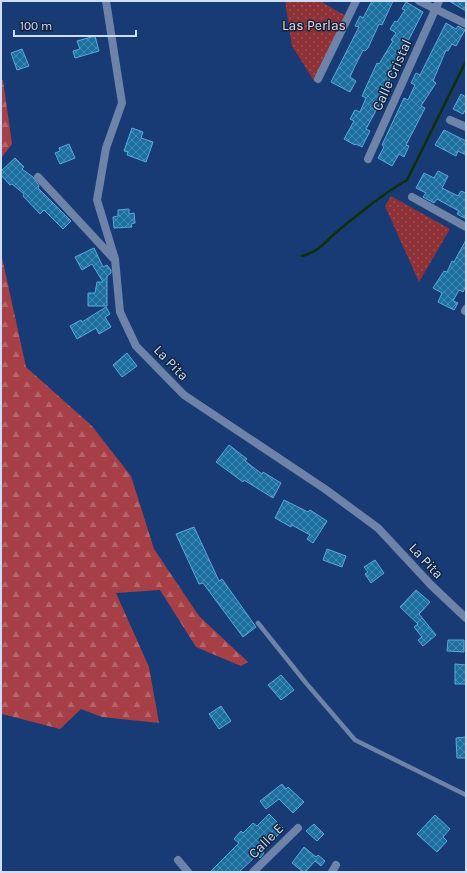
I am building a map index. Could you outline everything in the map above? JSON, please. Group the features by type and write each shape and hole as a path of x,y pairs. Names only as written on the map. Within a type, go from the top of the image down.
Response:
{"street":[{"name":"La Pita","path":"106,1 122,103 106,148 97,200 114,259 120,312 136,346 184,395 325,489 378,528 431,585 466,618"},
{"path":"318,79 356,1"},
{"path":"419,1 466,24"},
{"name":"Calle Cristal","path":"368,160 439,1"},
{"path":"450,120 466,127"},
{"path":"38,177 114,259"},
{"path":"412,197 466,227"},
{"name":"Calle E","path":"253,872 298,828"},
{"path":"178,860 188,872"}],"lane":[{"path":"258,623 306,683 355,740 466,796"}],"green space":[{"name":"Las Perlas","path":"285,1 320,1 346,16 314,81 292,46"},
{"path":"1,79 3,80 12,144 1,158"},
{"path":"391,196 450,229 419,282 385,206"},
{"path":"1,253 26,367 92,426 131,476 154,549 199,616 248,662 241,666 196,647 160,590 116,593 149,667 159,723 102,717 81,709 60,729 2,714"}],"building":[{"path":"372,1 393,1 382,25 379,24 368,48 365,51 363,50 355,66 350,77 356,81 350,92 331,82 359,27 355,26 360,16 363,18"},
{"path":"449,1 466,1 466,11"},
{"path":"406,2 423,12 394,68 379,105 366,129 370,131 362,147 356,144 355,145 344,139 354,121 350,119 355,110 360,112 366,98 362,96 377,63 379,64 393,41 391,40 396,33 390,29 405,10 402,9"},
{"path":"446,23 456,29 458,26 465,30 456,46 452,44 448,51 446,50 433,81 436,83 421,106 425,108 406,145 409,146 404,157 399,154 392,166 378,158 384,147 382,145 404,98 408,100 415,85 411,83 416,73 420,75"},
{"path":"95,36 99,51 75,58 73,51 80,49 77,41"},
{"path":"22,49 29,66 17,70 11,53"},
{"path":"461,94 466,97 466,109 463,114 453,109"},
{"path":"132,128 143,132 141,138 153,142 146,162 127,155 128,152 124,151"},
{"path":"444,130 466,141 466,155 458,151 456,156 435,145"},
{"path":"69,144 75,158 60,164 55,153 60,151 59,148"},
{"path":"15,158 24,167 22,169 33,177 39,186 38,188 71,221 63,229 44,210 40,214 23,196 24,194 12,184 10,185 1,175 1,171"},
{"path":"438,171 448,176 442,188 458,196 461,191 466,193 466,219 457,214 459,211 437,199 434,203 423,197 426,193 416,188 424,173 434,178"},
{"path":"129,209 129,214 134,213 135,223 131,224 132,227 114,228 113,217 118,216 118,210"},
{"path":"466,240 466,286 463,292 459,290 453,301 458,303 454,310 438,302 442,293 433,288 444,271 447,272 452,261 454,262"},
{"path":"94,248 103,267 107,265 111,270 111,273 107,276 107,306 88,306 88,293 95,293 97,282 103,282 92,264 82,270 75,257"},
{"path":"106,307 110,314 105,317 111,327 99,334 96,328 77,339 70,326 81,320 82,322"},
{"path":"127,353 137,366 122,377 113,365"},
{"path":"229,445 247,459 245,461 262,474 263,472 281,483 273,498 244,480 243,482 216,462"},
{"path":"284,500 308,512 310,510 327,521 313,543 307,539 310,535 275,518"},
{"path":"194,527 219,581 222,579 256,627 243,637 203,583 199,584 176,534"},
{"path":"327,549 346,556 342,567 323,560"},
{"path":"375,560 384,573 371,583 365,574 368,572 364,567"},
{"path":"416,590 430,602 419,614 436,635 423,646 418,640 422,637 414,627 418,624 400,607"},
{"path":"448,640 464,640 464,652 447,651"},
{"path":"455,664 466,665 466,684 455,684"},
{"path":"281,675 294,690 281,700 268,685"},
{"path":"221,706 231,721 219,729 209,714"},
{"path":"466,737 466,758 457,758 456,738"},
{"path":"282,784 286,789 288,787 304,802 293,813 279,799 266,809 260,801"},
{"path":"269,814 284,829 262,851 264,853 260,858 257,855 239,872 210,872 239,843 234,839 241,831 243,833 253,823 257,826"},
{"path":"435,815 450,829 443,837 447,841 437,852 417,834"},
{"path":"314,824 324,834 317,841 306,831"},
{"path":"304,847 316,857 318,855 325,861 321,866 315,861 305,872 303,872 292,863"}],"waterway":[{"path":"302,256 314,251 364,210 389,191 407,180 466,61"}]}
